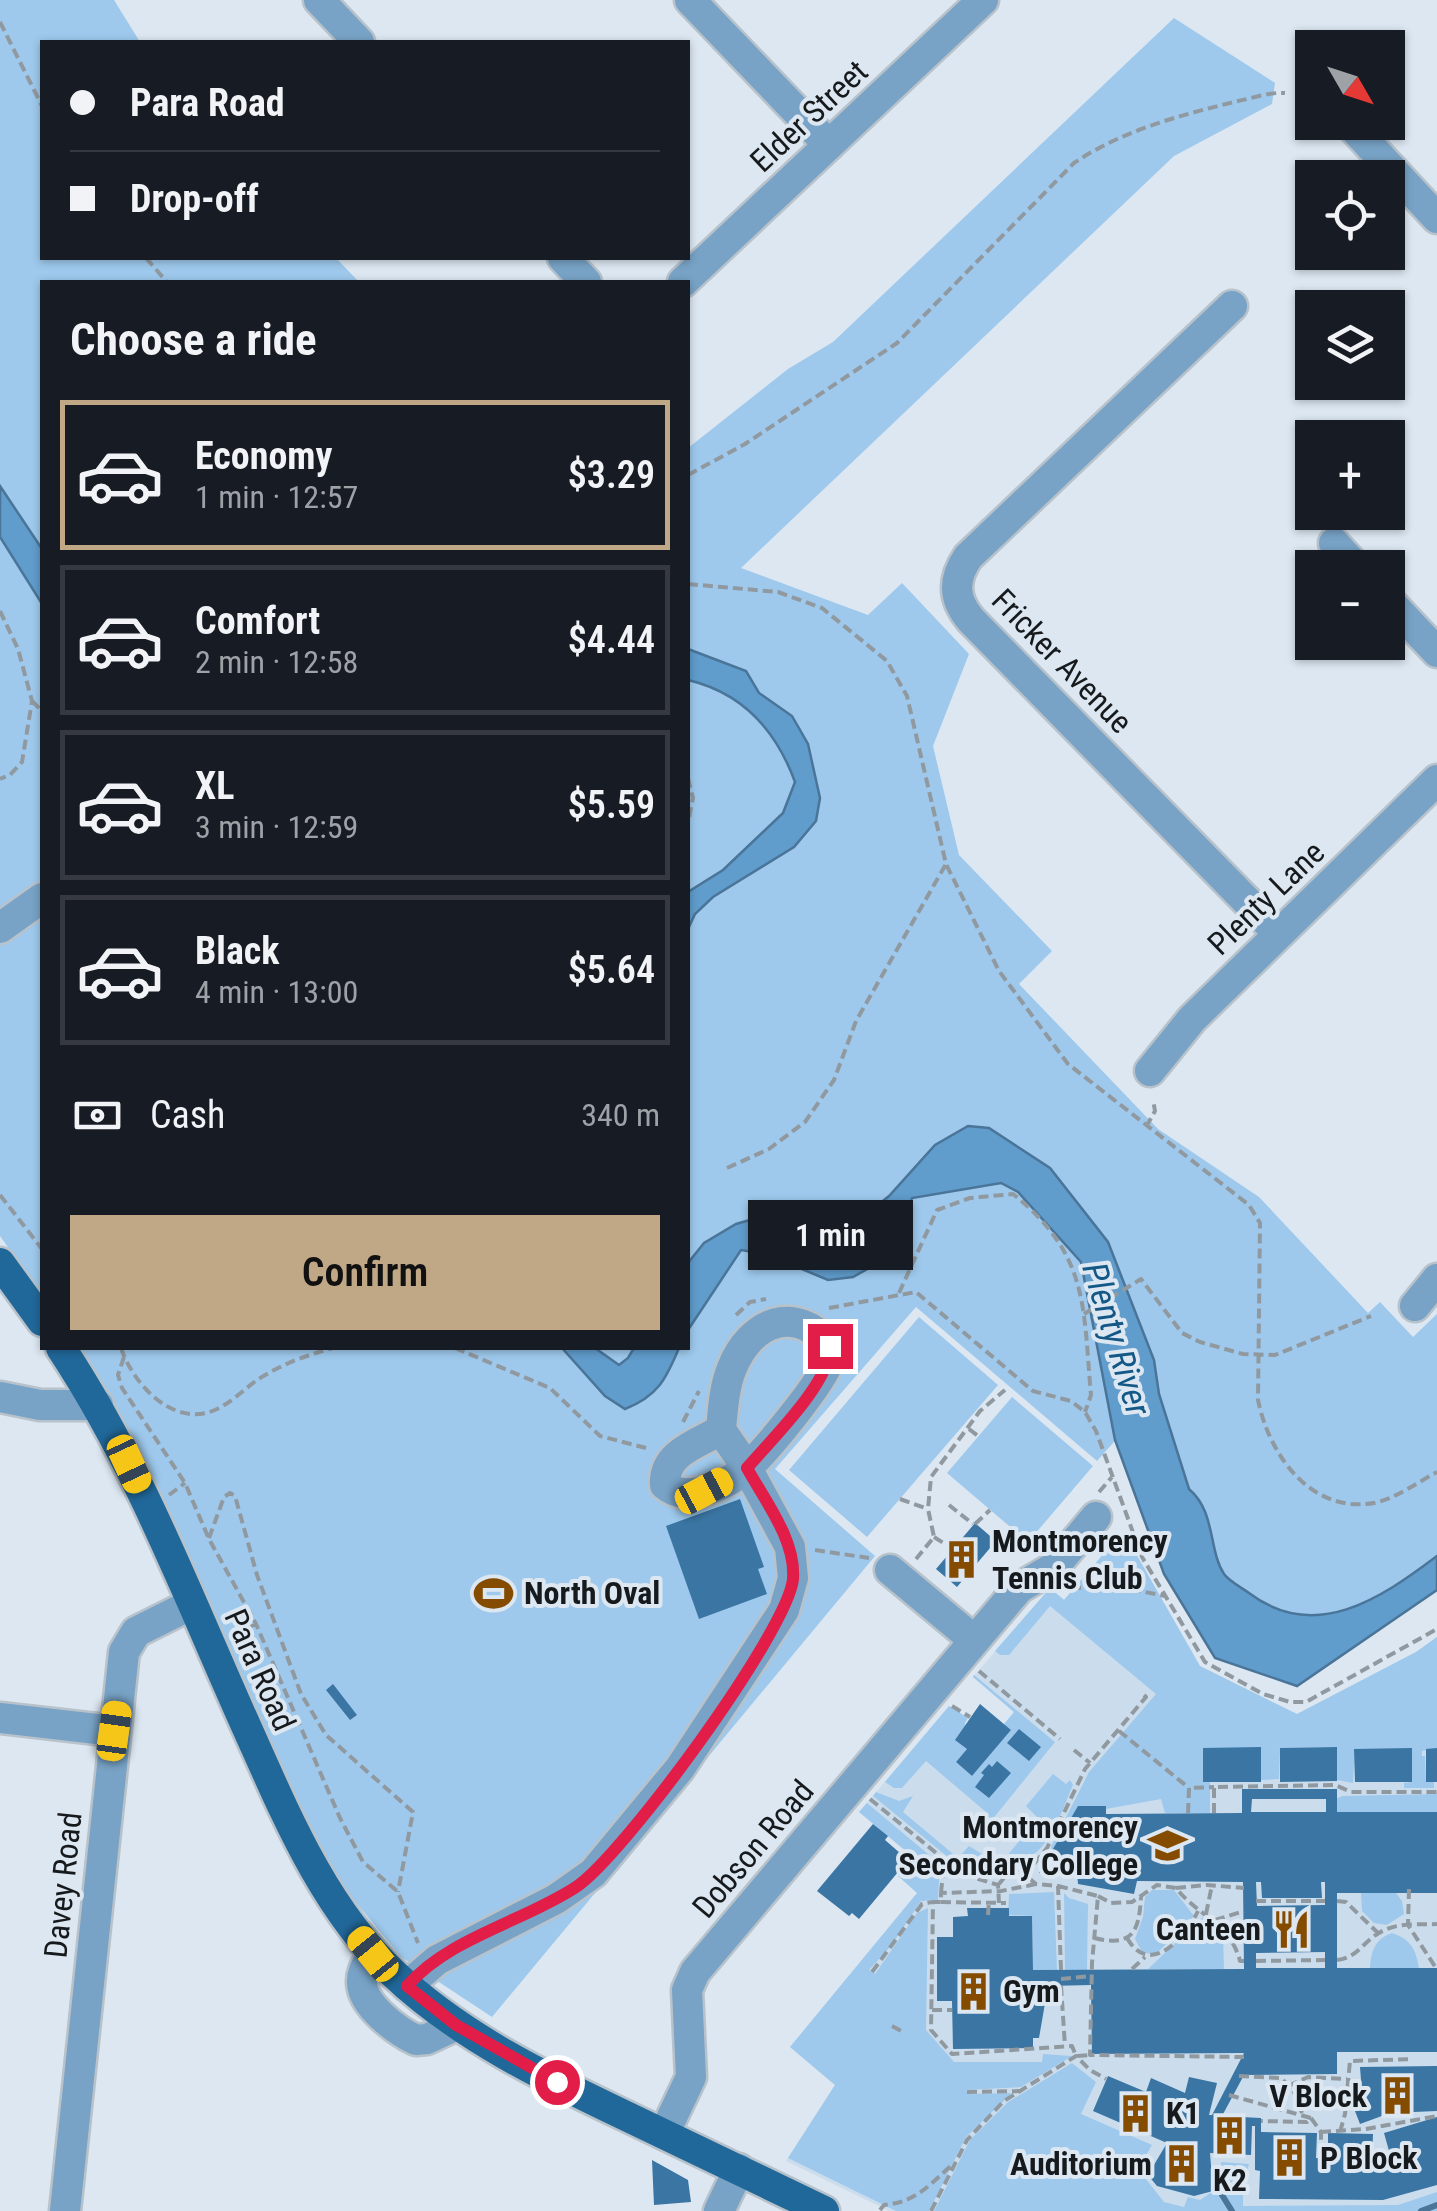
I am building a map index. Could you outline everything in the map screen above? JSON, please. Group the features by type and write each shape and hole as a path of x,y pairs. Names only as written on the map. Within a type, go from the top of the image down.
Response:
{"main road":[{"path":"0,1263 40,1318"},
{"name":"Para Road","path":"61,1350 129,1464 276,1792 322,1882 373,1954 456,2025 539,2074 824,2211"}],"street":[{"path":"319,0 357,40"},
{"path":"690,0 829,146"},
{"name":"Elder Street","path":"686,280 984,0"},
{"path":"1365,140 1437,218"},
{"path":"564,260 584,280"},
{"name":"Fricker Avenue","path":"1232,306 968,557 956,580 956,591 971,620 1279,934"},
{"path":"1334,543 1340,550"},
{"path":"1405,618 1437,652"},
{"name":"Plenty Lane","path":"1151,1085 1192,1019 1437,780"},
{"path":"0,928 40,899"},
{"path":"1414,1306 1437,1279"},
{"path":"407,1986 438,1960 577,1886 604,1861 698,1744 784,1610 793,1578 790,1547 747,1468 721,1430 724,1398 732,1367 747,1340 772,1323 797,1323 822,1336 830,1346 830,1359 821,1377 747,1468 704,1491 673,1492 665,1485 664,1474 672,1458 721,1430"},
{"path":"0,1398 40,1405 98,1406"},
{"name":"Dobson Road","path":"664,2134 690,2076 687,1990 691,1978 976,1655 1019,1588 1052,1568 1096,1516"},
{"path":"895,1574 976,1655"},
{"name":"Davey Road","path":"65,2211 124,1652 130,1638 143,1627 192,1604"},
{"path":"0,1718 114,1731"},
{"path":"373,1954 362,1985 367,1998 382,2015 416,2040 456,2025"},
{"path":"720,2211 738,2169"}],"path":[{"path":"0,22 40,102"},
{"path":"690,474 746,444 896,343 1074,163 1096,148 1131,132 1198,111 1285,92"},
{"path":"148,260 165,280"},
{"path":"690,584 778,592 822,608 887,662 907,696 946,864 999,971 1068,1064 1250,1204 1260,1223 1258,1400 1262,1422 1277,1455 1298,1479 1324,1497 1350,1505 1378,1502 1437,1472"},
{"path":"0,611 18,648 32,701 22,762 0,780"},
{"path":"32,701 40,709"},
{"path":"690,786 690,812"},
{"path":"727,1168 769,1149 805,1122 834,1080 856,1020 946,864"},
{"path":"1146,1127 1155,1111 1151,1085"},
{"path":"900,1293 937,1210 970,1198 1014,1194 1048,1228 1074,1267 1084,1314 1091,1394 1085,1412"},
{"path":"0,1195 40,1246"},
{"path":"1084,1314 1142,1278 1177,1327 1190,1338 1260,1357 1275,1355 1370,1316"},
{"path":"821,1308 900,1293 921,1295 1032,1391 1072,1400 1085,1412 1096,1432 1142,1557 1204,1662 1264,1694 1306,1702 1437,1630"},
{"path":"732,1322 750,1302 770,1298"},
{"path":"121,1350 140,1384 154,1398 190,1415 204,1414 232,1400 266,1374 328,1350"},
{"path":"460,1350 550,1388 600,1436 622,1444 660,1448"},
{"path":"124,1357 118,1375 122,1388 186,1483 209,1539 256,1624 363,1862 398,1892 410,1924"},
{"path":"682,1423 705,1378"},
{"path":"953,1549 934,1536 928,1486 942,1454 970,1430 972,1419 1005,1390"},
{"path":"970,1430 978,1436"},
{"path":"209,1539 224,1498 235,1496 257,1575 301,1694 326,1735 413,1812 398,1892"},
{"path":"900,1499 928,1510"},
{"path":"949,1505 974,1524 990,1510"},
{"path":"790,1547 857,1554 895,1574 934,1536"},
{"path":"992,1538 998,1541 994,1554"},
{"path":"1071,1588 1125,1588 1166,1596"},
{"path":"976,1655 1060,1738"},
{"path":"1036,1884 1025,1875 1028,1867 1047,1848 1090,1763 1146,1697 1141,1692"},
{"path":"948,1704 970,1716"},
{"path":"1118,1730 1189,1788 1335,1786 1351,1792 1437,1792"},
{"path":"1074,1750 1090,1763"},
{"path":"1214,1787 1214,1813"},
{"path":"1188,1813 1189,1788"},
{"path":"870,1800 962,1874 999,1888"},
{"path":"986,1854 1008,1874"},
{"path":"941,1902 944,1861"},
{"path":"872,1972 922,1904 1002,1903 999,1888 1008,1874 1028,1867"},
{"path":"942,1893 1036,1884 1098,1896 1111,1903 1132,1902 1157,1886 1244,1888"},
{"path":"1206,1914 1212,1885"},
{"path":"1058,1886 1060,1970"},
{"path":"1176,1888 1198,1912 1216,1920 1238,1950 1240,1961 1244,1961"},
{"path":"1409,1889 1408,1925 1436,1968"},
{"path":"1346,1902 1350,1893"},
{"path":"1090,2055 1098,1896"},
{"path":"1094,1938 1127,1938 1135,1930 1141,1897"},
{"path":"1256,1901 1325,1901"},
{"path":"1338,1901 1346,1902 1378,1934"},
{"path":"933,1902 931,2030 952,2054 1072,2046 1076,2056 1106,2080"},
{"path":"988,1916 989,1902"},
{"path":"1216,1920 1244,1911"},
{"path":"1132,1970 1170,1945 1198,1912"},
{"path":"1337,1960 1351,1957 1378,1934 1408,1925 1437,1924"},
{"path":"1127,1938 1145,1958"},
{"path":"1256,1960 1325,1960"},
{"path":"1065,2046 1061,1982 1092,1976"},
{"path":"932,2010 952,2010"},
{"path":"892,2026 905,2033"},
{"path":"930,2211 967,2140 1018,2091 1076,2056 1244,2057"},
{"path":"1340,2132 1346,2114 1350,2061 1413,2059"},
{"path":"1239,2076 1276,2076 1288,2086 1302,2113"},
{"path":"1288,2086 1308,2077 1349,2079"},
{"path":"967,2092 1018,2091"},
{"path":"1228,2095 1311,2118 1322,2132 1321,2158"},
{"path":"1322,2132 1437,2116"},
{"path":"1261,2121 1306,2122 1311,2118"},
{"path":"880,2210 884,2205 906,2203 956,2161"}],"shaded area":[{"path":"0,0 114,0 139,40 40,40 40,260 338,260 357,280 40,280 40,1292 0,1236"},
{"path":"1174,18 1275,83 1272,104 1174,156 741,568 868,615 902,583 969,654 933,746 959,855 1052,951 1019,984 1158,1129 1259,1197 1368,1313 1380,1302 1413,1337 1437,1314 1437,1573 1371,1616 1233,1622 1137,1416 1097,1461 916,1307 775,1469 875,1556 492,2017 401,1957 342,1886 287,1781 157,1486 80,1350 690,1350 690,446 788,369 833,342"},
{"path":"919,1317 998,1385 867,1537 789,1470"},
{"path":"1012,1397 1093,1466 1028,1542 947,1473"},
{"name":"Montmorency Secondary College","path":"1123,1531 1200,1666 1297,1714 1416,1652 1437,1637 1437,2211 889,2211 786,2161 835,2085 790,2047 933,1874 859,1812 916,1745 989,1807 1046,1740 973,1677 1050,1588 1064,1600"},
{"path":"1123,1531 1200,1666 1297,1714 1416,1652 1437,1637 1437,1748 1422,1751 1426,1782 1434,1782 1434,1788 1404,1788 1404,1783 1412,1782 1412,1749 1355,1749 1353,1783 1337,1780 1337,1747 1280,1748 1279,1779 1261,1780 1260,1748 1204,1748 1203,1782 1210,1782 1210,1813 1165,1813 1161,1799 1106,1809 1079,1806 1052,1852 1051,1847 1089,1772 1156,1694 1050,1606 1009,1655 995,1651 1050,1588 1064,1600"},
{"path":"974,1675 1055,1742 987,1826 981,1828 976,1826 986,1812 926,1761 902,1788 885,1782 949,1706 968,1718 967,1749 956,1762 972,1776 1010,1731 1004,1724 1014,1712"},
{"path":"1053,1774 1073,1785 1049,1837 1030,1857 1003,1861 1038,1818 1026,1806"},
{"path":"876,1792 899,1801 913,1796 903,1812 958,1858 969,1846 985,1856 970,1875 873,1796"},
{"path":"1437,1794 1437,1812 1337,1812 1337,1798 1343,1796"},
{"path":"867,1803 940,1864 938,1900 921,1901 891,1946 869,1970 875,1974 917,1913 928,1908 926,2030 954,2062 1042,2062 1043,2054 1072,2056 1021,2087 966,2090 969,2094 1012,2093 966,2137 929,2211 896,2211 788,2158 835,2085 790,2047 917,1893 898,1876 913,1857 859,1812"},
{"path":"1152,1890 1174,1890 1194,1916 1159,1951 1142,1952 1135,1939 1145,1897"},
{"path":"1054,1892 1057,1970 1033,1970 1032,1916 1008,1915 1009,1894"},
{"path":"1064,1893 1088,1904 1087,1970 1065,1970"},
{"path":"1361,1893 1396,1893 1404,1914 1387,1925 1374,1923 1362,1911"},
{"path":"1203,1917 1223,1935 1224,1969 1148,1969"},
{"path":"1392,1933 1412,1946 1419,1968 1370,1968 1375,1946"},
{"path":"1072,2063 1096,2082 1081,2114 1152,2145 1138,2169 1164,2202 1184,2207 1188,2197 1200,2200 1213,2191 1211,2180 1222,2179 1221,2162 1249,2164 1243,2206 1398,2205 1437,2192 1437,2211 934,2211 970,2140 1008,2102"}],"water":[{"path":"0,486 40,546 40,601 0,537"},
{"path":"690,650 746,671 759,693 792,716 808,744 820,798 816,821 794,847 713,897 690,925 690,891 723,870 783,813 795,782 778,746 755,716 708,686 690,681"},
{"name":"Plenty River","path":"968,1126 989,1128 1050,1168 1108,1242 1154,1360 1159,1394 1189,1489 1204,1508 1226,1577 1274,1608 1322,1615 1370,1600 1437,1556 1437,1590 1297,1686 1215,1658 1164,1574 1115,1440 1081,1262 1018,1192 1001,1183 912,1198 887,1258 853,1277 828,1280 766,1254 741,1250 690,1327 690,1260 704,1243 736,1224 767,1215 794,1221 857,1222 889,1196 935,1145"},
{"path":"564,1350 598,1350 619,1365 633,1350 678,1350 670,1369 646,1398 625,1409 605,1396"}],"building":[{"path":"740,1499 764,1567 758,1569 767,1594 699,1619 666,1526"},
{"name":"Montmorency Tennis Club","path":"975,1523 996,1541 957,1587 936,1569"},
{"path":"333,1684 357,1715 350,1720 326,1690"},
{"path":"980,1704 1011,1730 972,1776 956,1762 967,1749 955,1740"},
{"path":"1019,1729 1041,1747 1029,1761 1007,1743"},
{"path":"1261,1747 1261,1782 1203,1782 1203,1748"},
{"path":"1337,1747 1337,1781 1280,1782 1280,1748"},
{"path":"1412,1748 1412,1782 1355,1782 1354,1749"},
{"path":"1437,1748 1437,1782 1426,1782 1426,1749"},
{"path":"997,1761 1011,1773 989,1798 975,1787 984,1775 981,1773"},
{"path":"1242,1789 1337,1789 1337,1812 1437,1812 1437,1893 1337,1893 1337,1968 1437,1968 1437,2052 1337,2052 1337,2074 1244,2075 1222,2116 1261,2118 1261,2132 1317,2133 1316,2158 1328,2159 1328,2133 1373,2134 1372,2159 1391,2158 1384,2133 1437,2117 1437,2185 1383,2200 1259,2199 1260,2171 1255,2170 1252,2126 1251,2155 1210,2153 1213,2191 1194,2196 1157,2186 1148,2175 1167,2143 1093,2111 1108,2076 1146,2092 1151,2078 1185,2093 1189,2077 1217,2083 1212,2115 1244,2053 1092,2054 1091,1985 1048,1986 1039,2038 1033,2038 1033,2048 953,2049 952,2001 937,2001 937,1937 953,1937 953,1917 968,1916 967,1908 1009,1908 1009,1916 1032,1916 1033,1970 1244,1969 1243,1882 1137,1881 1134,1894 1078,1884 1077,1873 1039,1873 1078,1806 1106,1806 1106,1814 1242,1813","holes":["1252,1799 1326,1799 1326,1812 1251,1812","1256,1882 1261,1882 1262,1898 1322,1898 1321,1882 1325,1882 1325,1905 1257,1906","1325,1952 1325,1968 1256,1968 1256,1953"]},
{"path":"873,1824 908,1860 859,1919 852,1913 849,1916 817,1891"},
{"name":"V Block","path":"1437,2066 1437,2111 1390,2113 1360,2124 1350,2098 1362,2093 1360,2067"},
{"path":"652,2160 688,2180 691,2202 654,2205"}],"waterway":[{"path":"1222,2195 1232,2211"},
{"path":"1421,2211 1437,2205"}],"place":[{"name":"Montmorency Tennis Club","path":"962,1559"},
{"name":"North Oval","path":"494,1593"},
{"name":"Montmorency Secondary College","path":"1168,1845"},
{"name":"Canteen","path":"1291,1929"},
{"name":"Gym","path":"973,1991"},
{"name":"V Block","path":"1397,2096"},
{"name":"K1","path":"1136,2113"},
{"name":"K2","path":"1230,2135"},
{"name":"P Block","path":"1290,2158"},
{"name":"Auditorium","path":"1182,2164"}],"route":[{"path":"557,2082 456,2025 407,1986 429,1965 584,1881 680,1768 745,1674 784,1610 793,1578 790,1547 747,1468 821,1377 830,1359 830,1346"}]}
